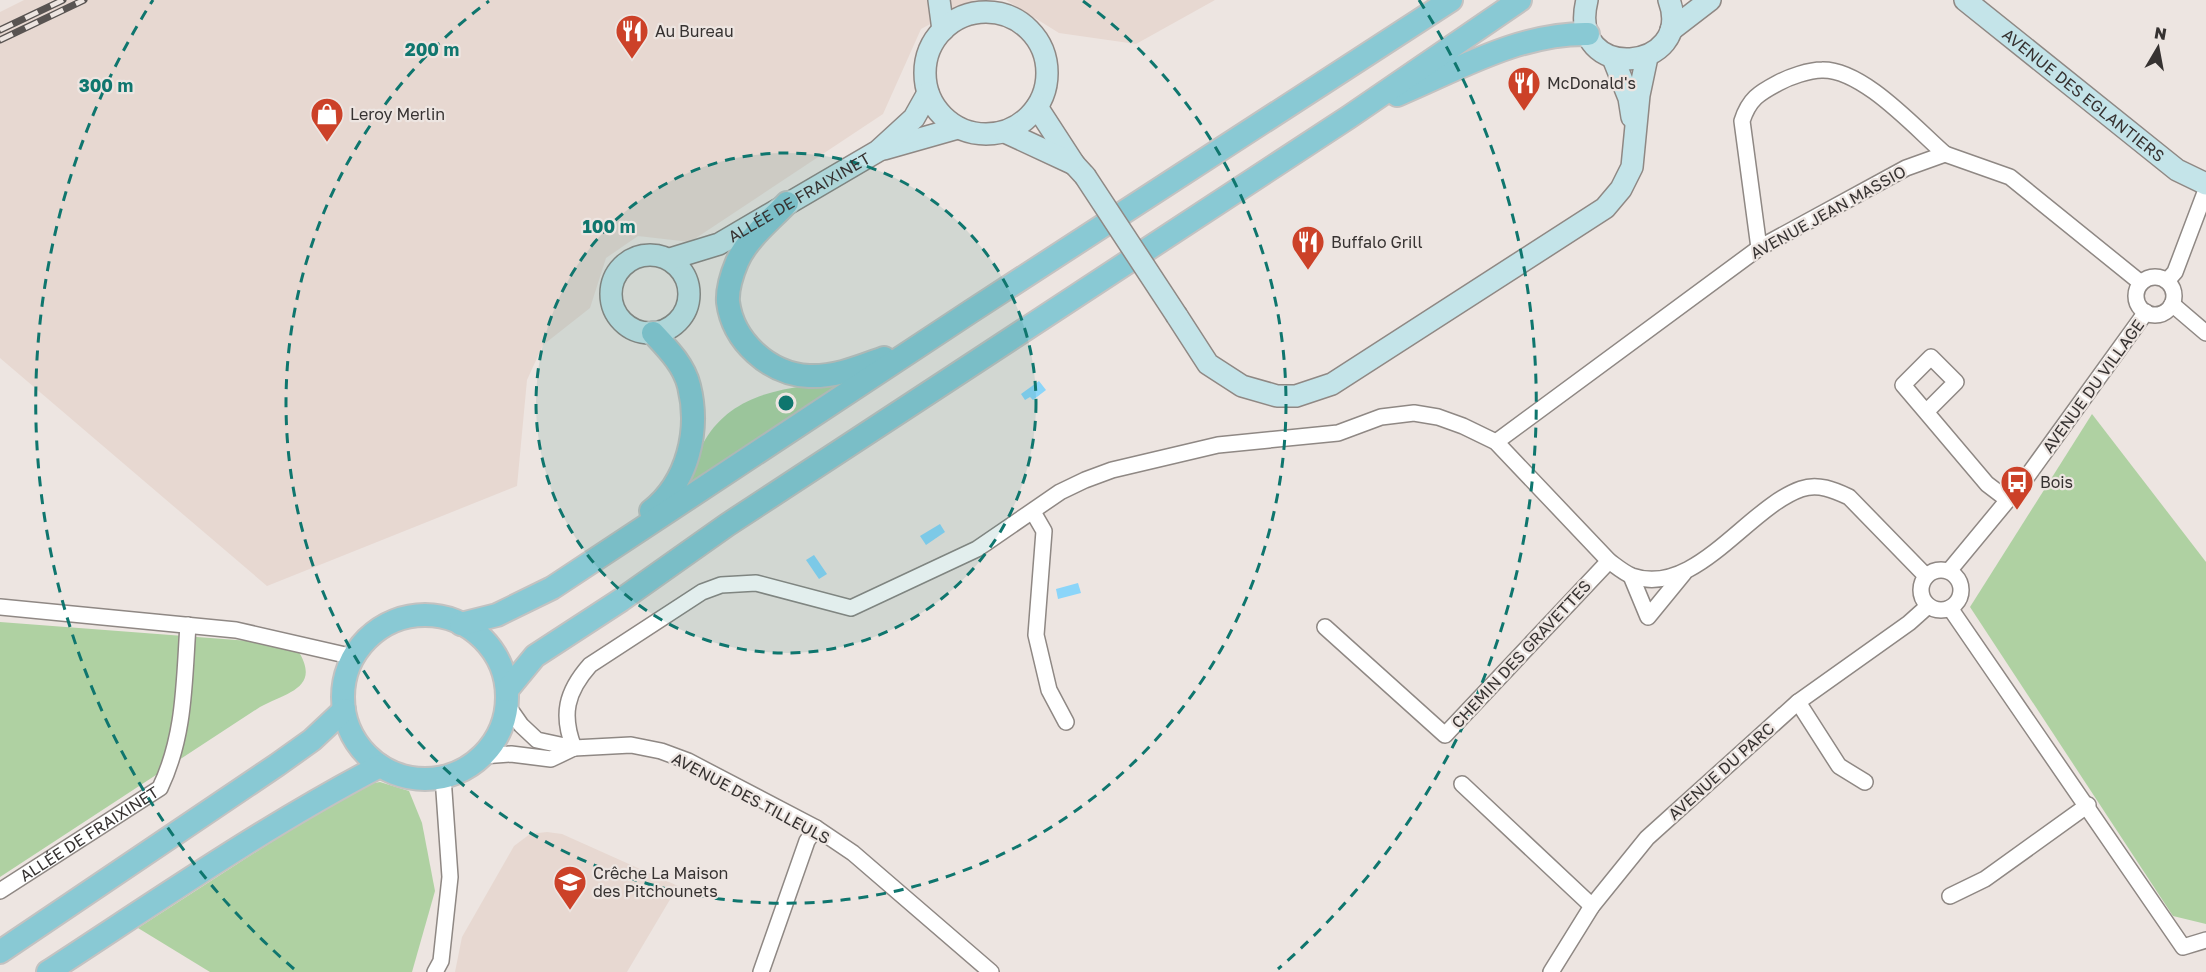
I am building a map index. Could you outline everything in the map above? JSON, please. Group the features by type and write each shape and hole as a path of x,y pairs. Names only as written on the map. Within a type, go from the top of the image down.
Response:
{"main road":[{"path":"461,624 497,615 552,588 970,312 1451,0"},
{"path":"507,698 535,656 621,600 727,525 1348,117 1520,0"},
{"path":"1348,117 1504,49 1551,35 1588,34"},
{"path":"787,202 750,242 738,260 730,281 728,299 731,316 740,335 752,351 767,362 806,376 838,374 884,358 970,312"},
{"path":"552,588 660,504 676,484 688,458 692,430 689,384 676,359 653,333"},
{"path":"432,616 461,624 474,632 495,654 505,678 507,698 499,733 482,756 457,773 443,777 410,778 380,766 358,744 344,710 345,683 354,657 379,629 404,618 432,616"},
{"path":"0,952 277,765 312,740 344,710"},
{"path":"48,972 255,838 337,788 380,766"}],"street":[{"path":"939,0 943,30"},
{"path":"1587,0 1584,11 1588,34 1596,47 1612,58 1633,60 1647,57 1657,50 1671,30 1710,0"},
{"path":"1669,0 1672,9 1671,30"},
{"name":"AVENUE DES EGLANTIERS","path":"1965,0 2177,170 2206,184"},
{"path":"990,6 1023,25 1035,37 1043,51 1047,67 1046,84 1037,107 1023,122 1005,132 989,135 958,128 945,119 928,93 925,76 926,59 932,44 943,30 957,19 990,6"},
{"path":"1037,107 1208,364 1242,386 1277,396 1296,396 1332,384 1605,208 1628,177 1635,157 1640,94 1647,57"},
{"path":"1612,58 1629,98 1636,141"},
{"path":"1759,248 1742,121 1747,105 1755,95 1786,79 1821,70 1845,74 1864,84 1945,153 2010,177 2141,283"},
{"name":"ALLÉE DE FRAIXINET","path":"878,151 914,118 928,93"},
{"name":"ALLÉE DE FRAIXINET","path":"719,244 787,202 878,151 958,128"},
{"path":"1005,132 1080,170"},
{"name":"AVENUE JEAN MASSIO","path":"1496,442 1759,248 1906,168 1945,153"},
{"path":"2168,281 2175,272 2206,190"},
{"path":"670,260 719,244"},
{"path":"688,282 719,244"},
{"path":"650,254 670,260 678,265 688,282 690,294 683,316 665,330 653,333 629,327 620,319 613,306 612,286 621,267 630,260 650,254"},
{"path":"2154,276 2168,281 2174,294 2172,304 2161,314 2146,312 2137,303 2136,296 2141,283 2154,276"},
{"path":"2172,304 2206,333"},
{"name":"AVENUE DU VILLAGE","path":"1949,571 2008,500 2146,312"},
{"path":"1926,412 1987,484 2008,500"},
{"path":"574,748 566,727 567,705 581,675 590,665 702,592 721,585 756,583 851,608 977,549 1060,492 1112,470 1218,445 1338,433 1394,414 1438,417 1496,442 1609,561 1631,576 1664,579 1684,573"},
{"path":"1631,576 1648,617 1684,573 1778,502 1801,489 1816,487 1834,490 1849,497 1926,576"},
{"path":"1033,512 1044,531 1036,635 1049,690 1066,723"},
{"name":"CHEMIN DES GRAVETTES","path":"1325,627 1445,735 1609,561"},
{"path":"1934,571 1949,571 1960,582 1960,597 1950,608 1942,610 1928,606 1920,592 1926,576 1934,571"},
{"name":"AVENUE DU PARC","path":"1551,972 1592,906 1647,838 1798,702 1909,623 1928,606"},
{"path":"0,608 236,630 354,657"},
{"path":"1950,608 2088,805 2183,947 2206,940"},
{"name":"ALLÉE DE FRAIXINET","path":"0,891 160,788 172,763 182,722 188,625"},
{"name":"AVENUE DES TILLEULS","path":"507,698 521,726 537,740 574,748 631,745 660,752 688,761 816,828 853,853 991,972"},
{"path":"1798,702 1839,766 1865,782"},
{"name":"AVENUE DES TILLEULS","path":"482,756 511,754 551,759 574,748"},
{"path":"435,972 441,961 450,877 443,777"},
{"path":"1462,784 1592,906"},
{"path":"1950,896 1985,879 2088,805"},
{"path":"761,972 807,841 816,828"}],"shaded area":[{"path":"24,0 975,0 921,29 883,114 690,242 638,236 606,258 590,308 543,345 527,380 517,486 267,586 0,358 0,12"},
{"path":"1006,0 1215,0 1136,44 1059,33"},
{"name":"Crêche La Maison des Pitchounets","path":"547,832 562,834 678,886 627,972 455,972 462,937 514,846 530,834"}],"green space":[{"path":"852,382 690,484 705,440 718,423 733,410 751,400 789,388"},
{"path":"2092,414 2206,562 2206,924 2173,916 1970,607"},
{"path":"0,622 274,643 299,652 305,664 306,674 298,687 260,707 0,877"},
{"path":"380,782 409,791 422,823 435,891 412,972 210,972 138,928 358,786"}],"water":[{"path":"1039,381 1046,390 1033,400 1030,397 1025,400 1021,394"},
{"path":"940,524 945,532 926,545 920,536"},
{"path":"814,555 827,574 819,579 806,560"},
{"path":"1078,583 1081,593 1058,599 1056,589"}],"railway":[{"path":"0,30 63,0"},
{"path":"0,40 84,0"}],"place":[{"name":"Au Bureau","path":"632,60"},
{"name":"McDonald's","path":"1524,112"},
{"name":"Leroy Merlin","path":"327,143"},
{"name":"Buffalo Grill","path":"1308,271"},
{"name":"Bois","path":"2017,511"},
{"name":"Crêche La Maison des Pitchounets","path":"570,911"}]}
